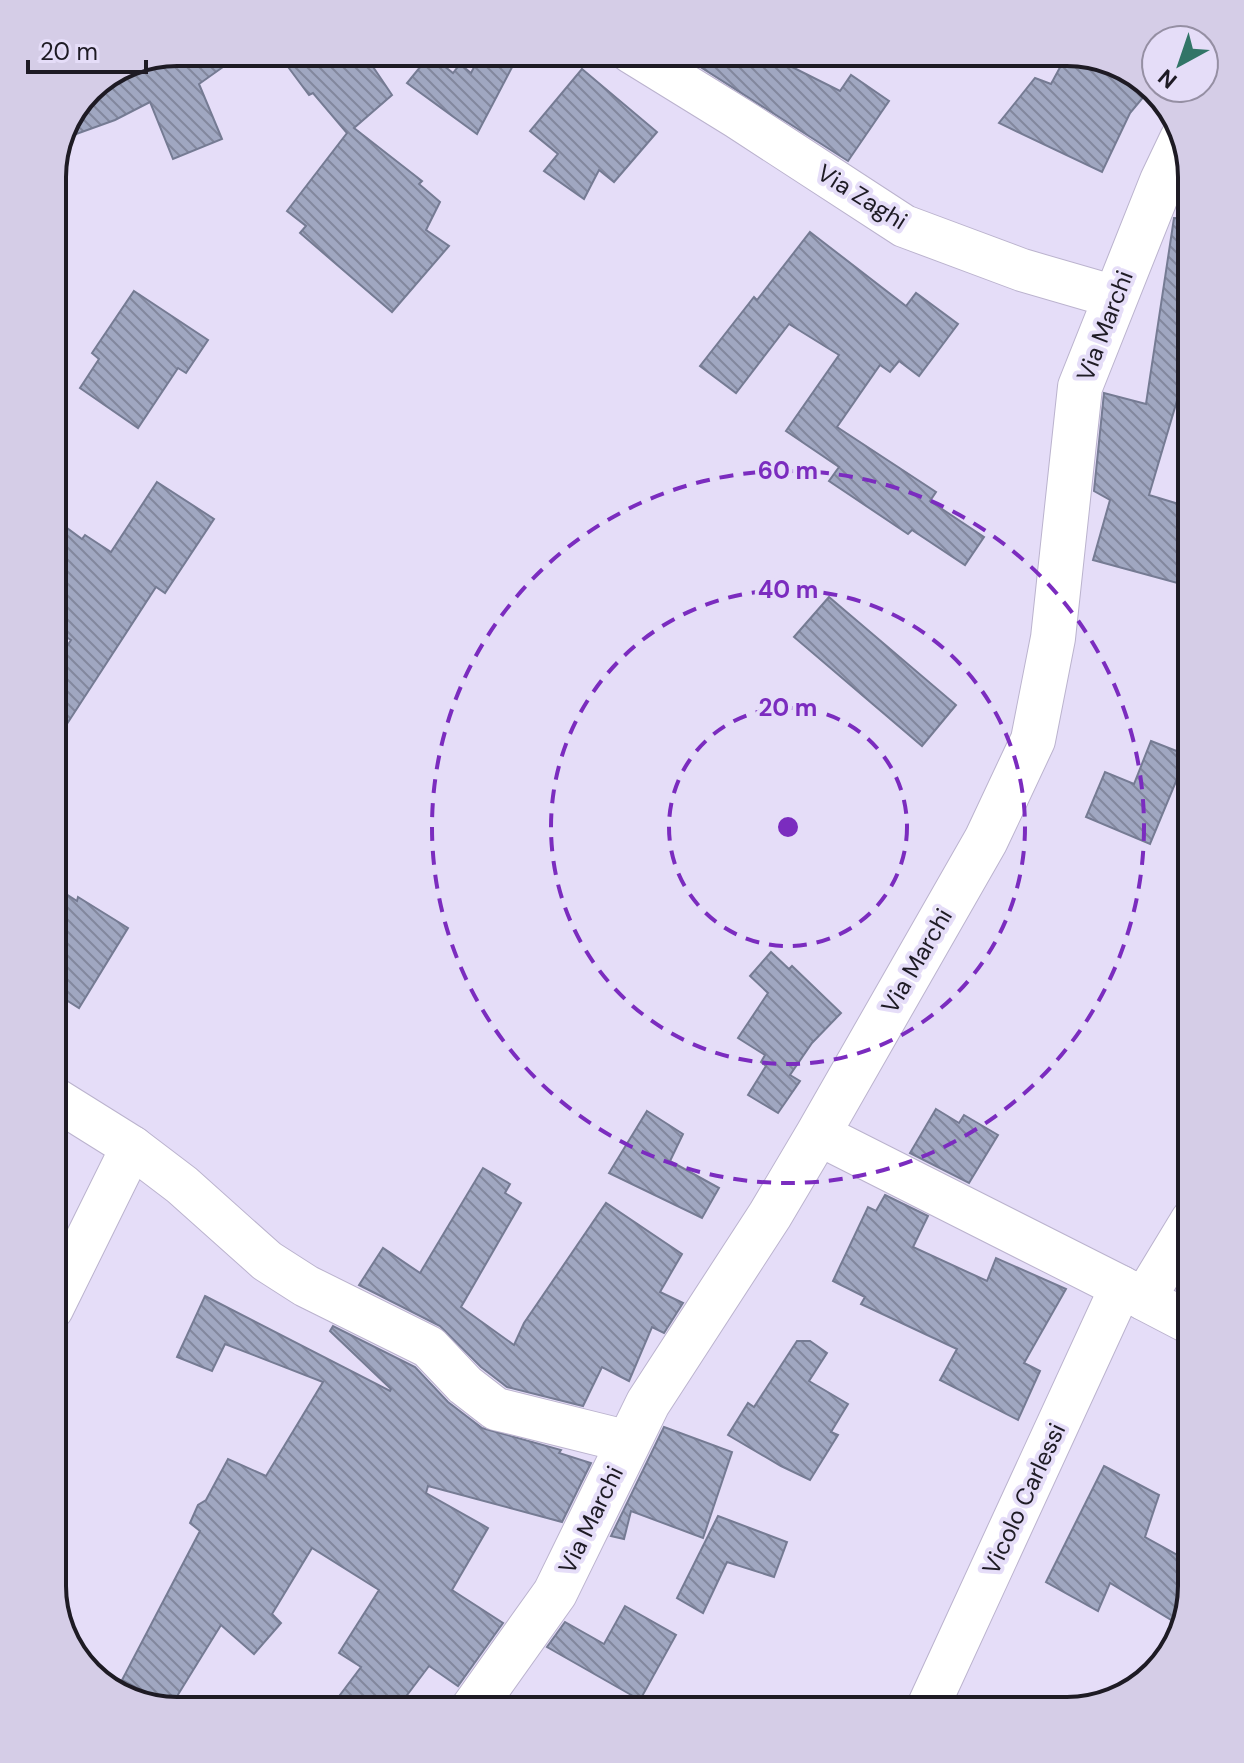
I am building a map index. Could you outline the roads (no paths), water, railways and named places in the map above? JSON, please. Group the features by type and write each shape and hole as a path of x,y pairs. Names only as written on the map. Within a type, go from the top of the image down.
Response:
{"main road":[{"name":"Via Marchi","path":"482,1697 555,1593 648,1403 770,1215 818,1134 986,840 1033,740 1053,638 1080,387 1175,153"}],"street":[{"name":"Via Zaghi","path":"654,66 904,226 1022,270 1115,297"},
{"path":"66,1106 132,1147 182,1185 267,1261 306,1286 429,1347 465,1385 496,1409 629,1442"},
{"path":"818,1134 1178,1317"},
{"path":"66,1281 132,1147"},
{"name":"Vicolo Carlessi","path":"933,1697 1132,1293 1178,1237"}]}
